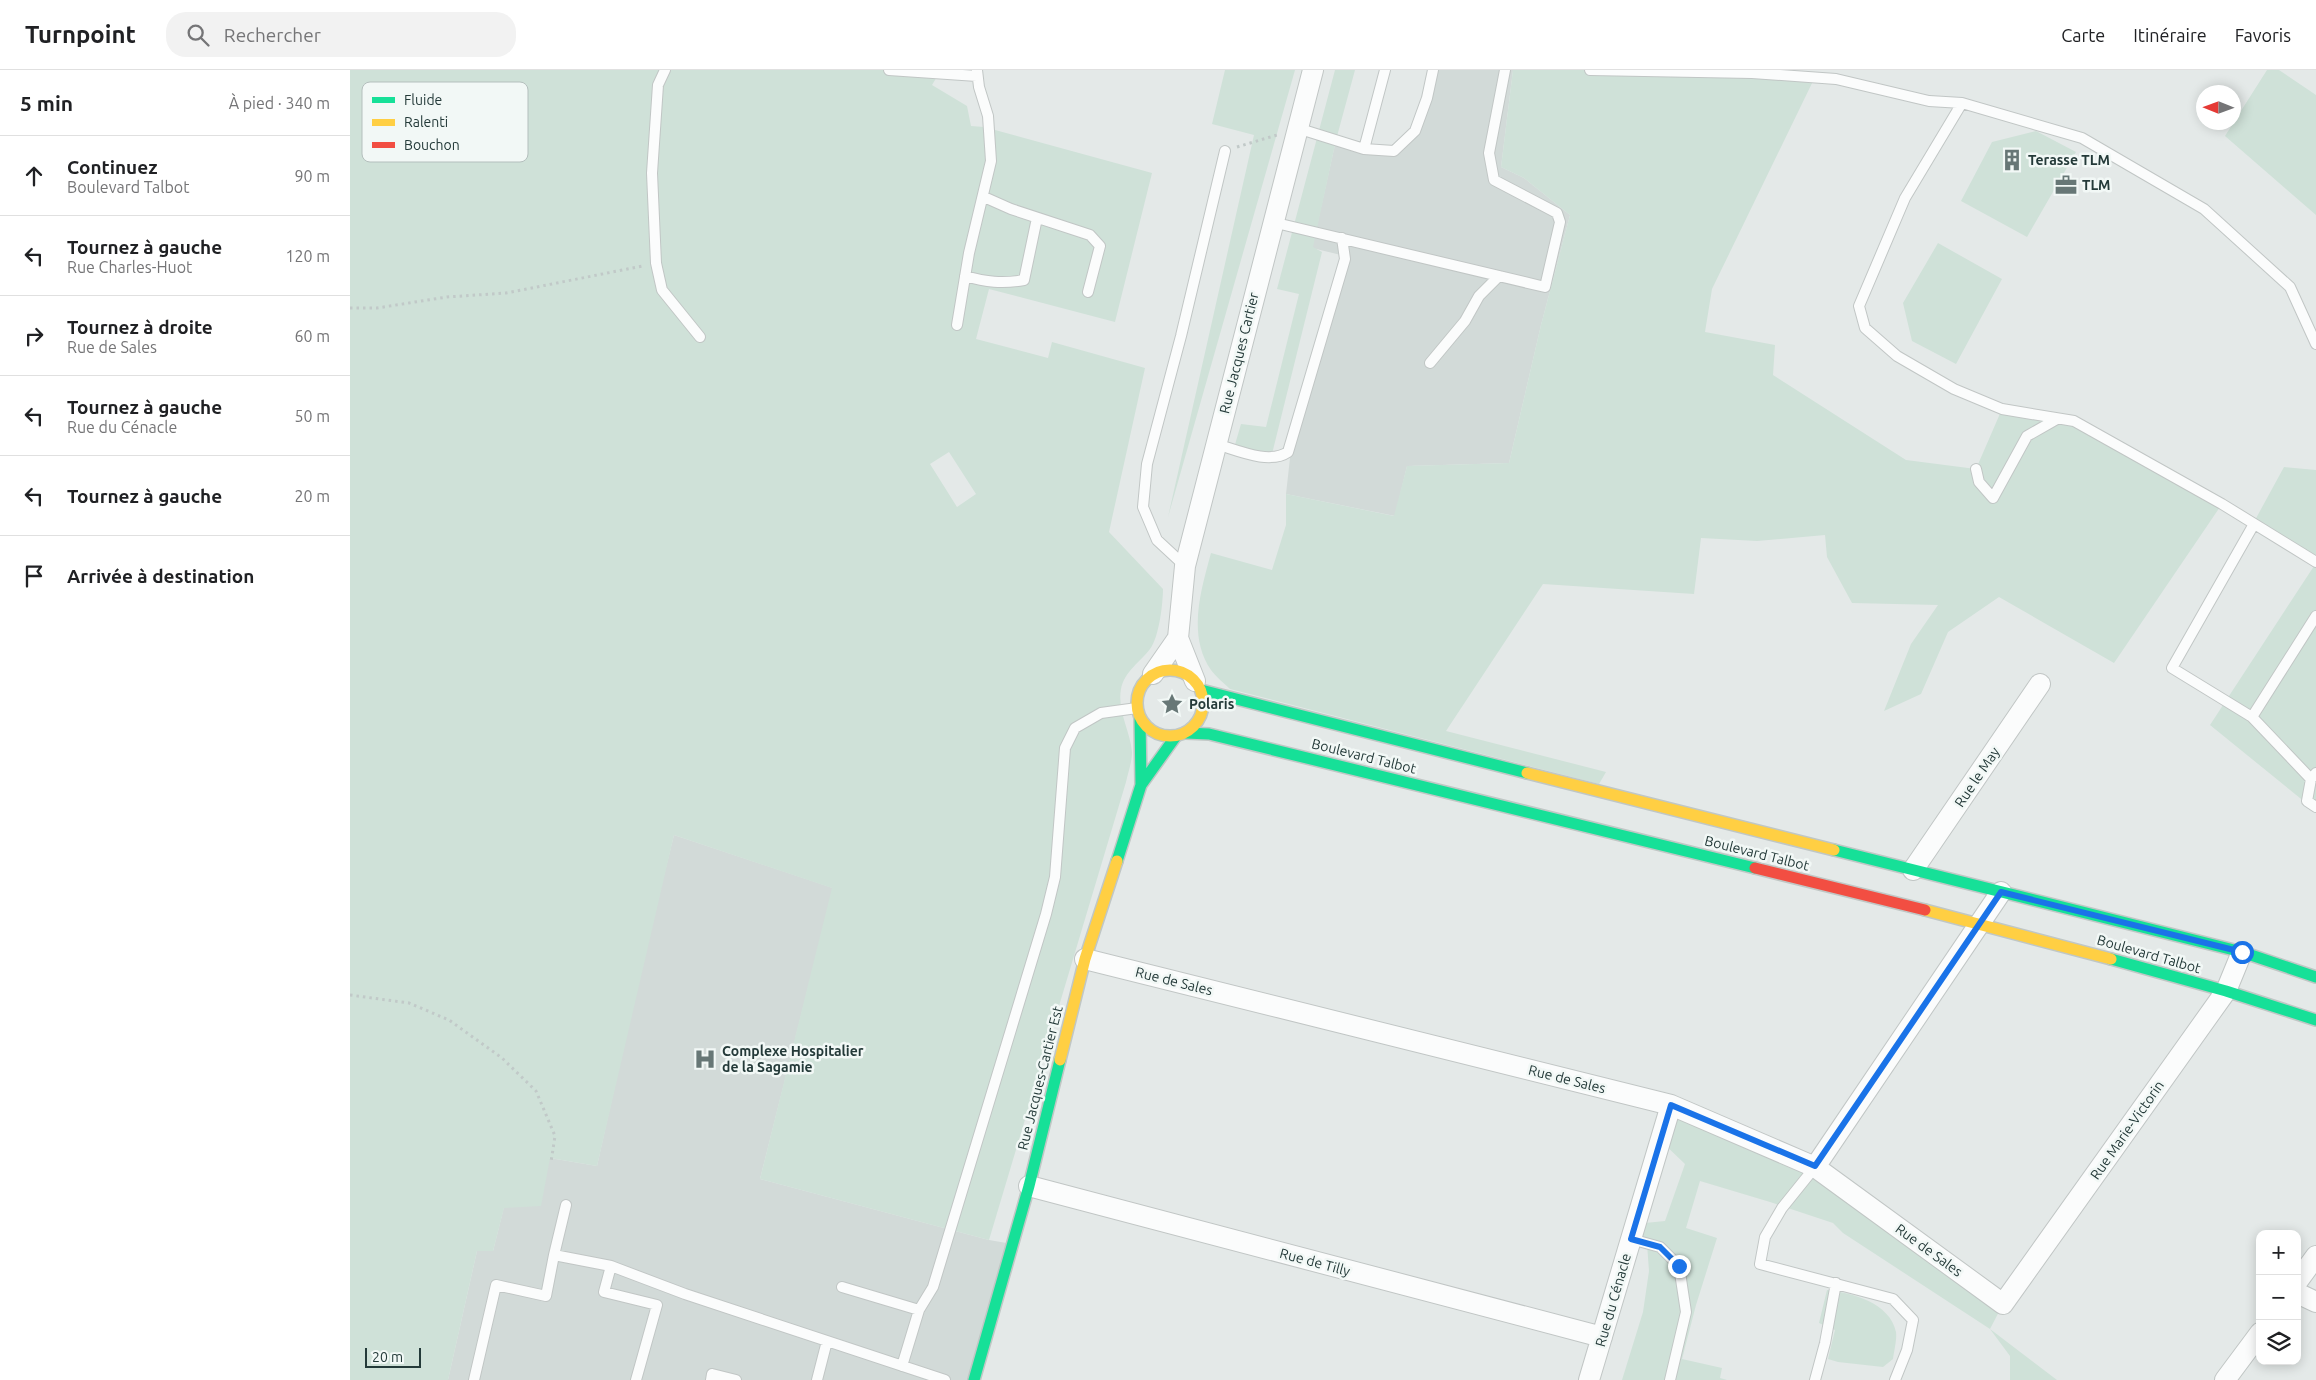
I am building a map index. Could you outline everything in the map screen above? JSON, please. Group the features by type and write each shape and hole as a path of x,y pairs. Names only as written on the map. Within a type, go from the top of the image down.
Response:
{"main road":[{"path":"1169,669 1177,670 1198,685 1204,703 1202,712 1194,726 1181,735 1163,736 1153,732 1138,713 1138,693 1142,684 1153,674 1169,669"},
{"name":"Boulevard Talbot","path":"1198,685 1256,706 2242,952 2316,977"},
{"name":"Rue Jacques-Cartier Est","path":"974,1380 1029,1186 1085,959 1140,785 1138,713"},
{"name":"Boulevard Talbot","path":"1181,735 1209,734 1980,923 2226,991 2316,1020"},
{"name":"Rue Jacques-Cartier Est","path":"1140,785 1181,735"}],"street":[{"name":"Rue Jacques Cartier","path":"1198,685 1178,638 1185,566 1312,70"},
{"name":"Rue Jacques Cartier","path":"1153,674 1178,638"},
{"name":"Rue le May","path":"1913,870 2040,684"},
{"path":"1815,1166 2001,892"},
{"name":"Rue Marie-Victorin","path":"2003,1304 2226,991 2242,952"},
{"name":"Rue de Sales","path":"1085,959 1671,1105 1815,1166 2003,1304"},
{"name":"Rue du Cénacle","path":"1589,1380 1671,1105"},
{"name":"Rue de Tilly","path":"1029,1186 1602,1337"},
{"path":"2301,1277 2316,1256"},
{"path":"2301,1295 2316,1302"},
{"path":"2225,1380 2256,1338"}],"lane":[{"path":"665,70 658,85 652,173 656,263 662,290 700,337"},
{"path":"889,70 977,73 988,116 991,161 965,276 957,325"},
{"path":"1364,149 1385,70"},
{"path":"1297,128 1364,149 1394,152 1415,131 1427,98 1433,70"},
{"path":"1272,222 1545,287 1560,222 1557,213 1494,180 1489,153 1505,70"},
{"path":"1590,70 1752,72 1836,79 1929,101 1962,103 2082,138 2204,209 2290,287 2316,344"},
{"path":"1962,103 1905,198 1859,306 1865,328 1897,356 1954,389 2002,409 2074,421 2254,524 2316,562"},
{"path":"1185,566 1157,540 1143,507 1143,499 1147,464 1181,336 1225,151"},
{"path":"984,197 1037,218 1090,235 1100,246 1088,292"},
{"path":"965,276 988,282 1007,283 1024,280 1037,218"},
{"path":"1216,444 1268,457 1280,457 1288,452 1345,259 1342,238"},
{"path":"1430,363 1465,321 1479,296 1499,276"},
{"path":"1976,469 1979,482 1993,498 2027,436 2057,418"},
{"path":"2254,524 2172,668 2252,717 2314,776 2307,801 2316,808"},
{"path":"2252,717 2316,616"},
{"path":"902,1366 918,1310 933,1287 1046,914 1055,877 1065,748 1075,728 1101,713 1138,713"},
{"path":"1815,1166 1782,1208 1765,1237 1760,1264 1893,1299 1913,1320 1907,1350 1894,1380"},
{"path":"474,1380 496,1285 546,1296 566,1205"},
{"path":"1631,1239 1660,1247 1679,1266 1686,1312 1670,1380"},
{"path":"554,1255 611,1266 685,1294 944,1380"},
{"path":"611,1266 604,1292 657,1305 636,1380"},
{"path":"1815,1380 1827,1334 1836,1283"},
{"path":"842,1287 918,1310"},
{"path":"817,1380 826,1341"},
{"path":"711,1380 712,1374 736,1380"}],"path":[{"path":"1225,151 1297,128"},
{"path":"350,308 377,308 447,297 506,293 656,263"},
{"path":"350,995 409,1003 449,1020 502,1058 536,1092 555,1136 551,1162"}],"shaded area":[{"path":"1433,70 1513,70 1501,167 1524,178 1570,215 1541,325 1509,463 1407,466 1395,516 1286,494 1291,449 1337,280 1341,255 1312,248 1336,140 1394,151 1415,131"},
{"name":"Complexe Hospitalier de la Sagamie","path":"674,835 833,888 760,1179 989,1240 1012,1244 974,1380 448,1380 477,1251 493,1251 504,1207 550,1158 597,1166 643,960"}],"green space":[{"path":"350,70 941,70 932,85 967,106 971,126 984,127 1152,173 1115,322 989,289 976,339 1048,358 1052,342 1145,368 1109,532 1163,589 1160,620 1156,637 1150,649 1129,672 1121,689 1122,713 1132,752 1130,767 989,1240 760,1179 832,888 674,835 597,1166 550,1158 541,1206 504,1208 493,1251 477,1251 448,1380 350,1380","holes":["949,452 976,494 957,507 930,464"]},
{"path":"1225,70 1295,70 1168,517 1254,135 1212,124"},
{"path":"1335,70 1355,70 1336,140 1313,247 1322,252 1272,454 1234,448 1241,424 1266,427 1299,294 1277,289"},
{"path":"1513,70 1590,70 1815,77 1712,289 1705,332 1775,345 1773,375 1906,460 1976,469 2002,409 2074,421 2222,504 2114,663 1999,597 1948,632 1921,694 1884,711 1911,644 1938,605 1852,603 1827,557 1825,535 1757,541 1701,538 1694,594 1543,584 1446,731 1606,772 1599,784 1230,689 1218,678 1211,670 1204,656 1199,642 1198,627 1200,597 1211,553 1272,570 1286,525 1286,494 1394,516 1407,466 1509,463 1541,325 1570,215 1524,178 1501,167"},
{"path":"2267,70 2279,70 2316,95 2316,215 2225,136 2229,130 2241,130 2241,111"},
{"path":"2036,131 2076,152 2027,237 1961,201 1992,142"},
{"path":"1938,243 2002,279 1956,364 1912,341 1903,303"},
{"path":"2284,467 2316,470 2316,562 2254,522"},
{"path":"2316,563 2316,811 2210,725"},
{"path":"1671,1105 1815,1167 2003,1304 1990,1329 1843,1233 1833,1223 1700,1181 1686,1228 1717,1238 1696,1305 1682,1359 1722,1368 1720,1378 1727,1380 1622,1380 1643,1312 1649,1271 1647,1244 1631,1239 1635,1224 1665,1221 1685,1164 1660,1140"},
{"path":"1827,1290 1869,1301 1886,1314 1896,1332 1893,1359 1883,1367 1838,1362 1828,1359 1835,1330 1819,1323"},
{"path":"1990,1329 2057,1380 2010,1380 2010,1356"}],"traffic: fast":[{"path":"1201,690 1527,773"},
{"path":"1140,718 1141,785"},
{"path":"1186,733 1209,734 1755,868"},
{"path":"1117,861 1141,785 1176,736"},
{"path":"1834,850 2242,952 2316,977"},
{"path":"2111,959 2226,991 2316,1020"},
{"path":"974,1380 1029,1186 1060,1060"}],"traffic: slow":[{"path":"1163,670 1177,670 1189,675 1198,684 1203,696 1203,703 1201,716 1194,727 1177,736 1163,736 1151,731 1142,722 1137,710 1137,696 1142,684 1151,675 1163,670"},
{"path":"1527,773 1834,850"},
{"path":"1060,1060 1085,959 1117,861"},
{"path":"1925,910 2111,959"}],"traffic: jam":[{"path":"1755,868 1925,910"}],"place":[{"name":"Terasse TLM","path":"2012,160"},
{"name":"TLM","path":"2066,185"},
{"name":"Polaris","path":"1172,704"},
{"name":"Complexe Hospitalier de la Sagamie","path":"705,1059"}],"route":[{"path":"1679,1266 1660,1247 1631,1239 1671,1105 1815,1166 2001,892 2242,952"}]}
